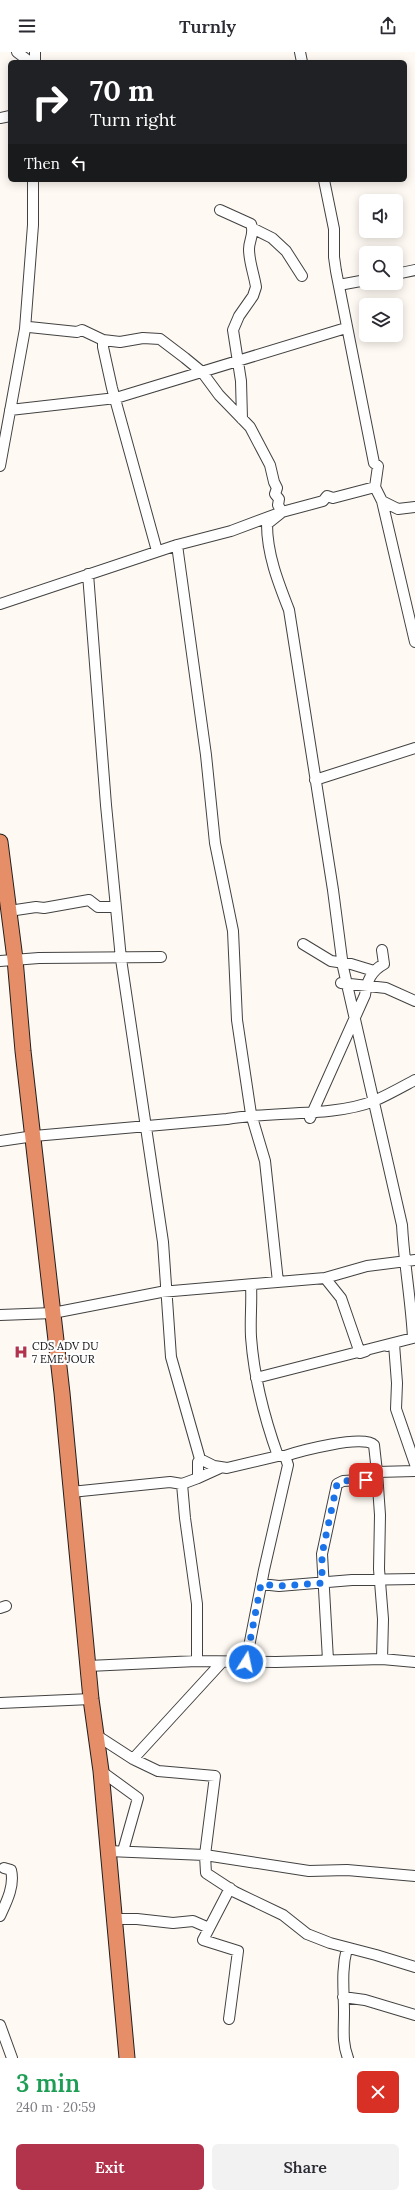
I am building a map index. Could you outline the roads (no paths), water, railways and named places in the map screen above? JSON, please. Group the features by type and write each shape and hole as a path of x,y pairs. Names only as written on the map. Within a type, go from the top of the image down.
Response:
{"highway":[{"path":"0,842 15,959 23,1051 34,1136 53,1313 91,1698 101,1771 116,1851 114,1920 126,2058"}],"street":[{"path":"17,52 27,60"},
{"path":"0,466 25,329 33,225 33,182"},
{"path":"324,182 334,229 334,257 346,328 374,463 378,466 375,487 382,501 392,549 406,598 415,642"},
{"path":"220,210 251,224 254,229 272,238 286,251 302,276"},
{"path":"242,419 242,395 240,391 241,381 233,330 239,316 256,287 251,272 249,251 254,229"},
{"path":"403,273 415,270"},
{"path":"339,285 359,281"},
{"path":"25,329 29,327 77,332 82,330 103,340 125,342 143,338 160,339 202,372 219,395 250,428 270,465 277,488 276,494 279,499 278,505 282,512"},
{"path":"10,410 116,398 346,328"},
{"path":"103,340 112,388 157,551"},
{"path":"0,604 157,551 231,531 282,512 323,501 327,496 333,498 375,487"},
{"path":"382,501 398,509 415,507"},
{"path":"282,512 267,524 267,537 276,579 288,610 333,890 343,983 354,1020 402,1225 404,1261 414,1338"},
{"path":"177,545 206,755 215,843 233,932 237,1020 251,1114 264,1161 278,1282"},
{"path":"88,574 120,959 163,1242 168,1292 171,1357 200,1458 198,1462 198,1478"},
{"path":"315,780 415,748"},
{"path":"9,911 36,907 44,908 89,900 98,907 115,907"},
{"path":"303,944 331,962 342,963 374,971"},
{"path":"311,1114 365,995 366,986 374,971 384,964 382,950"},
{"path":"0,961 15,959 120,959 161,957"},
{"path":"343,983 386,988 415,1001"},
{"path":"0,1141 34,1136 227,1119 251,1114 311,1114 373,1101 415,1080"},
{"path":"0,1315 53,1313 168,1292 325,1278 367,1266 415,1260"},
{"path":"325,1278 341,1298 360,1353"},
{"path":"246,1662 261,1584 288,1470 288,1461 282,1456 264,1414 256,1378 251,1335 251,1284"},
{"path":"256,1378 360,1353 414,1338"},
{"path":"360,1353 414,1338"},
{"path":"394,1344 397,1383 396,1409 415,1464"},
{"path":"71,1492 163,1482 182,1484 220,1468 343,1443 370,1442 374,1446 380,1515 378,1553 383,1619 382,1659"},
{"path":"200,1458 220,1468"},
{"path":"328,1660 322,1583 322,1554 337,1484 343,1481 415,1471"},
{"path":"182,1484 184,1518 196,1604 197,1661"},
{"path":"261,1584 279,1586 415,1579"},
{"path":"88,1666 197,1661 246,1662 382,1659 415,1662"},
{"path":"133,1759 222,1662"},
{"path":"0,1703 91,1698"},
{"path":"96,1735 133,1759 158,1771 215,1776 205,1854 206,1873 230,1888 283,1915 301,1931 347,1948 415,1967"},
{"path":"101,1771 138,1798 116,1851 205,1854 309,1871 347,1870 415,1876"},
{"path":"0,1916 7,1901 12,1876 11,1870 4,1868"},
{"path":"229,2019 238,1951 203,1940 230,1888"},
{"path":"114,1920 136,1919 173,1922 193,1921 209,1928"},
{"path":"347,1948 343,1965 343,2045 348,2058"},
{"path":"343,1997 365,2000 415,2015"},
{"path":"0,2025 12,2058"}],"place":[{"name":"CDS ADV DU 7 EME JOUR","path":"21,1352"}]}
